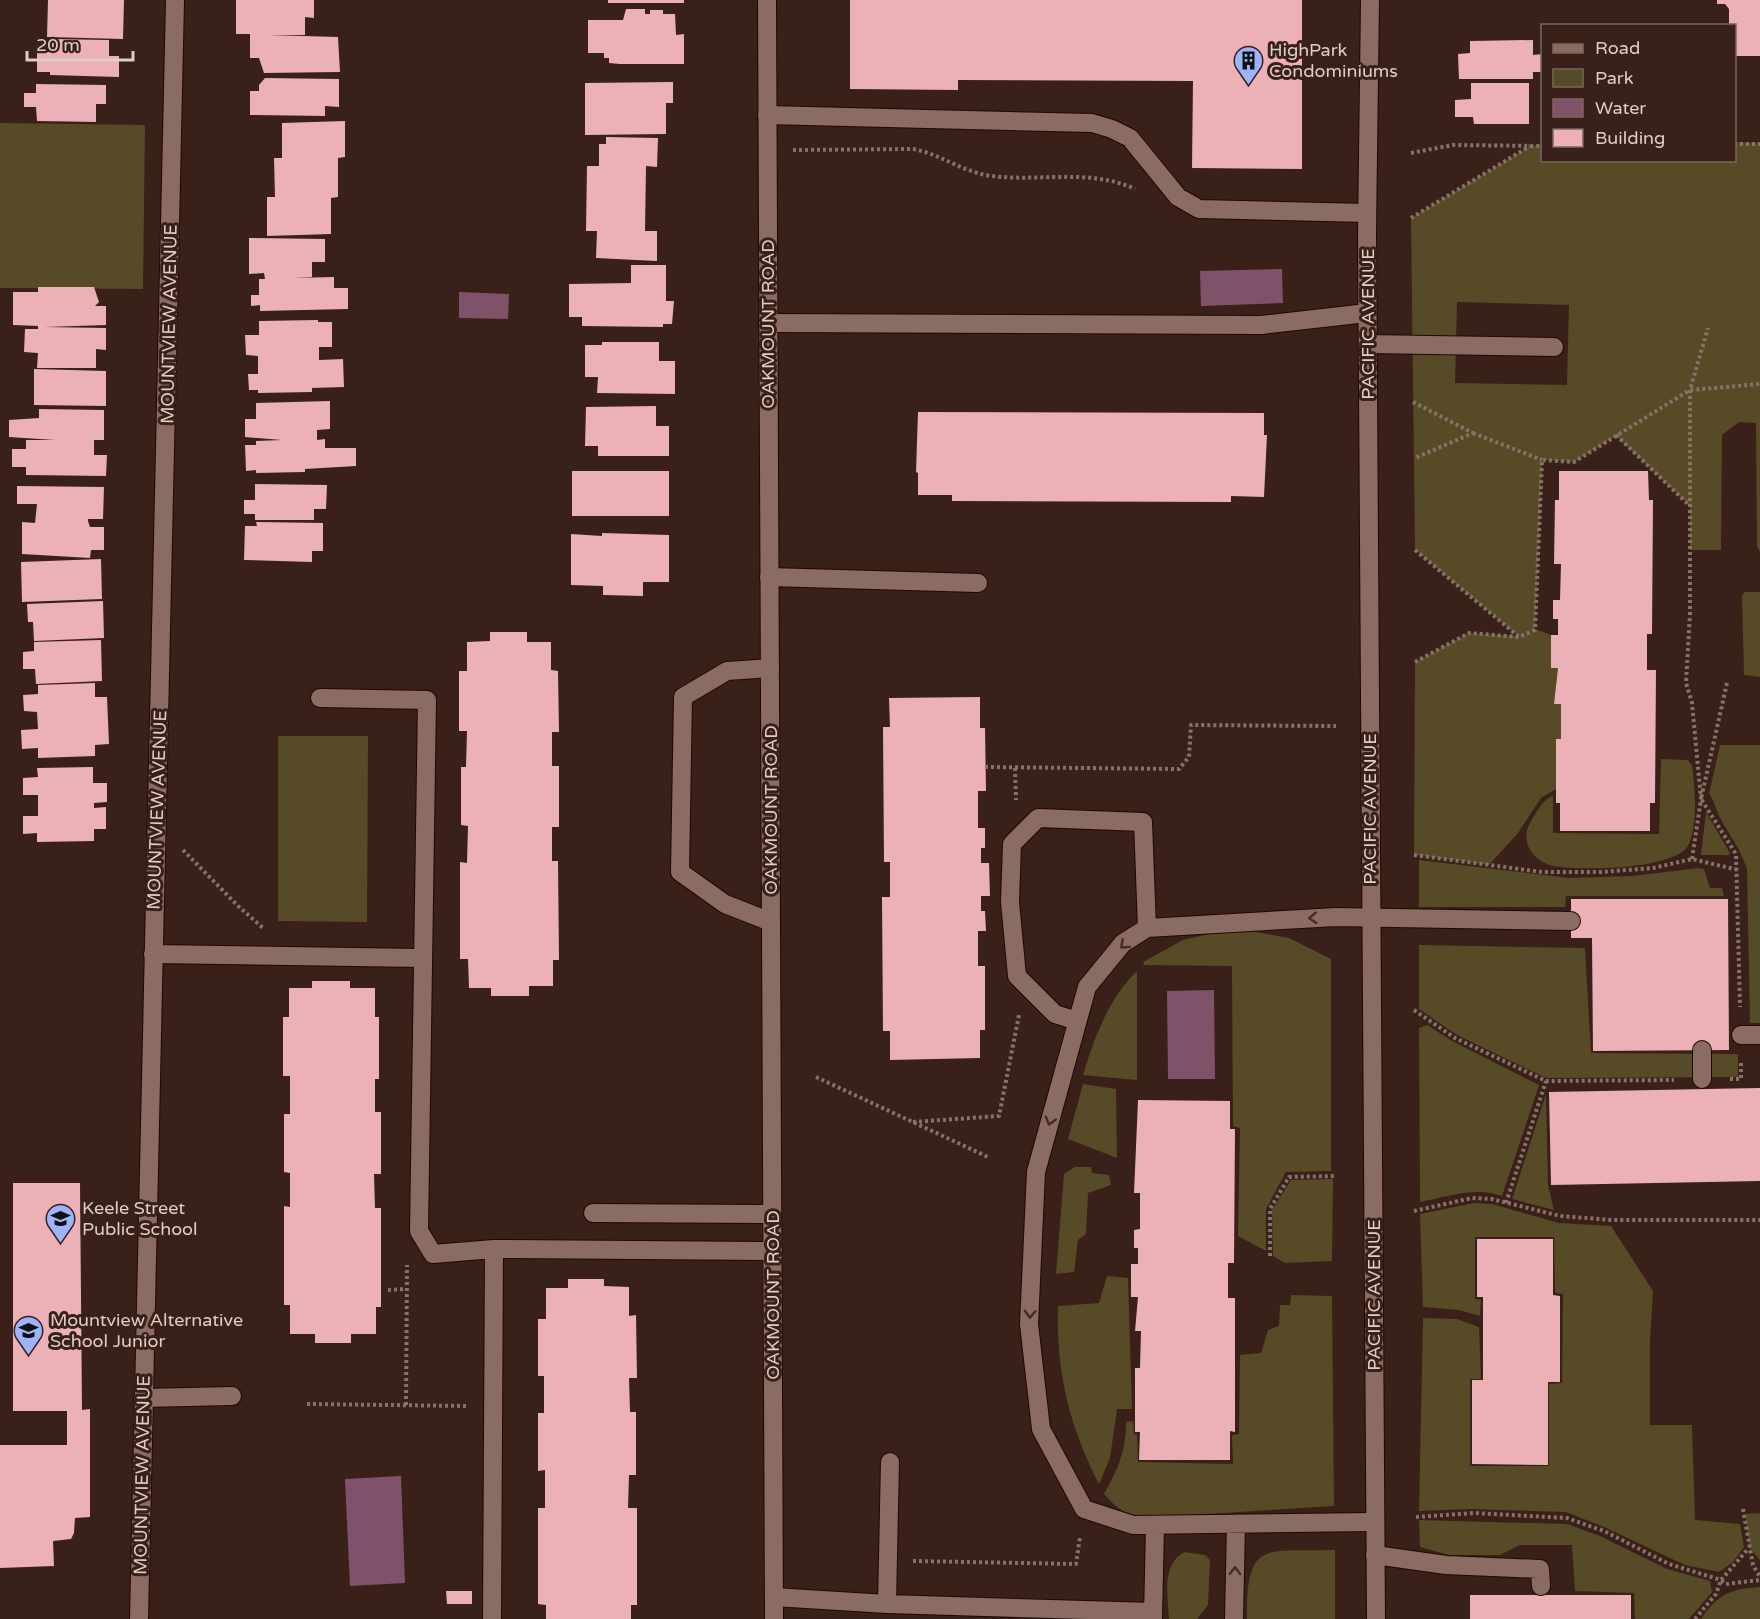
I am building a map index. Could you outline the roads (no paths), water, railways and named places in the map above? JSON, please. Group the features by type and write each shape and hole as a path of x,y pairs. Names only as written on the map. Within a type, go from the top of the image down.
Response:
{"street":[{"name":"MOUNTVIEW AVENUE","path":"139,1619 176,0"},
{"name":"OAKMOUNT ROAD","path":"767,0 774,1619"},
{"name":"PACIFIC AVENUE","path":"1370,0 1367,313 1376,1619"},
{"path":"767,115 1092,123 1130,138 1178,197 1200,209 1367,213"},
{"path":"768,323 1261,325 1367,313"},
{"path":"1368,344 1554,347"},
{"path":"770,577 978,583"},
{"path":"770,668 728,671 683,697 680,872 725,904 771,922"},
{"path":"320,698 427,700 421,958 419,1231 433,1254 494,1250 773,1251"},
{"path":"1077,1021 1054,1014 1017,976 1010,902 1012,844 1038,818 1143,822 1147,928"},
{"path":"1375,1522 1133,1525 1084,1509 1041,1429 1029,1324 1036,1172 1088,987 1123,943 1147,928 1336,917 1571,921"},
{"path":"153,954 421,958"},
{"path":"1741,1035 1760,1035"},
{"path":"1702,1050 1702,1079"},
{"path":"593,1213 772,1214"},
{"path":"492,1619 494,1250"},
{"path":"143,1398 232,1396"},
{"path":"878,1609 888,1560 890,1462"},
{"path":"1234,1619 1236,1524"},
{"path":"774,1597 878,1609 1154,1615 1155,1525"},
{"path":"1375,1555 1446,1565 1540,1569 1541,1586"}],"water":[{"path":"1282,269 1283,303 1201,306 1200,271"},
{"path":"459,292 509,294 508,319 459,318"},
{"path":"1214,990 1215,1079 1168,1079 1167,991"},
{"path":"401,1476 405,1583 350,1586 345,1479"}],"place":[{"name":"HighPark Condominiums","path":"1248,86"},
{"name":"Keele Street Public School","path":"61,1244"},
{"name":"Mountview Alternative School Junior","path":"29,1356"}]}
